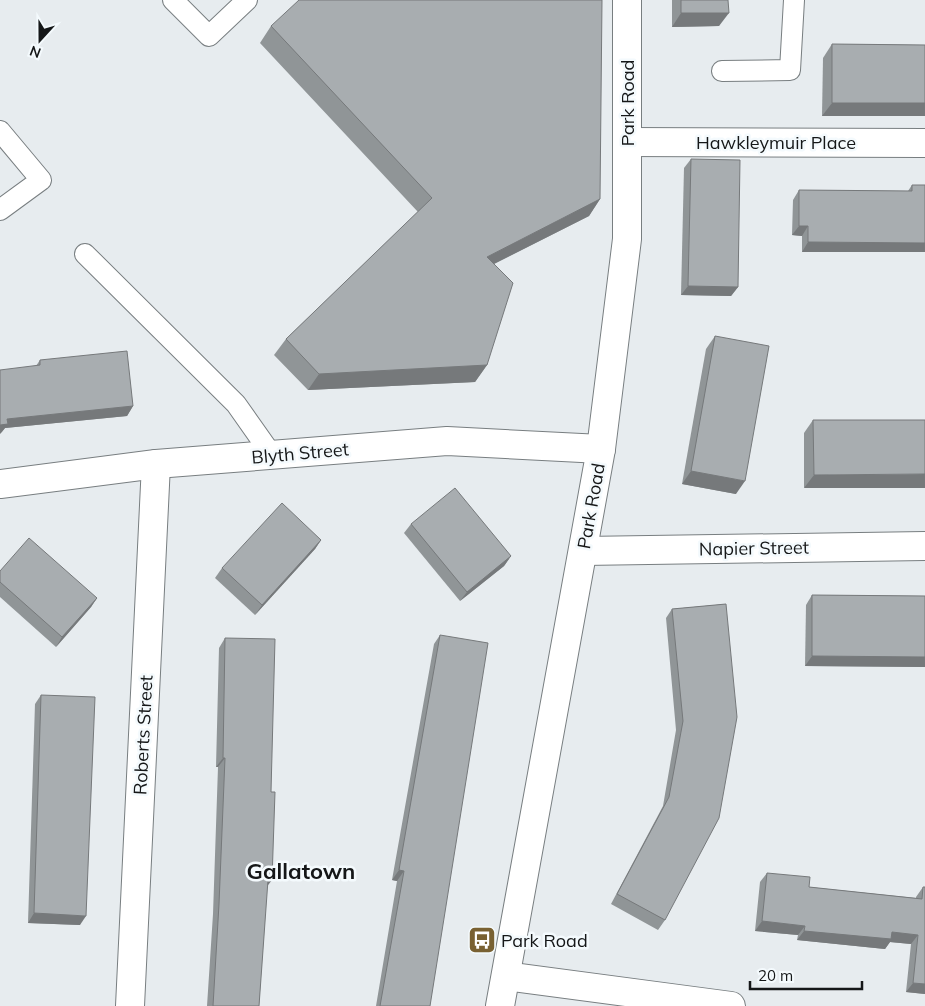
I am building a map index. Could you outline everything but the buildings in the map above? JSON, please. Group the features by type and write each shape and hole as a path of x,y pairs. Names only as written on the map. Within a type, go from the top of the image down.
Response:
{"street":[{"name":"Park Road","path":"500,1006 601,449 627,239 627,0"},
{"name":"Hawkleymuir Place","path":"627,142 925,142"},
{"name":"Blyth Street","path":"0,484 156,464 447,441 601,449"},
{"name":"Roberts Street","path":"130,1006 156,464"},
{"name":"Napier Street","path":"583,551 925,546"},
{"path":"506,976 730,1006"}],"lane":[{"path":"174,0 209,36 247,0"},
{"path":"722,71 790,70 794,0"},
{"path":"0,131 41,180 0,210"},
{"path":"85,254 236,404 272,455"}],"place":[{"name":"Park Road","path":"482,940"}],"district":[{"name":"Gallatown","path":"301,871"}]}
